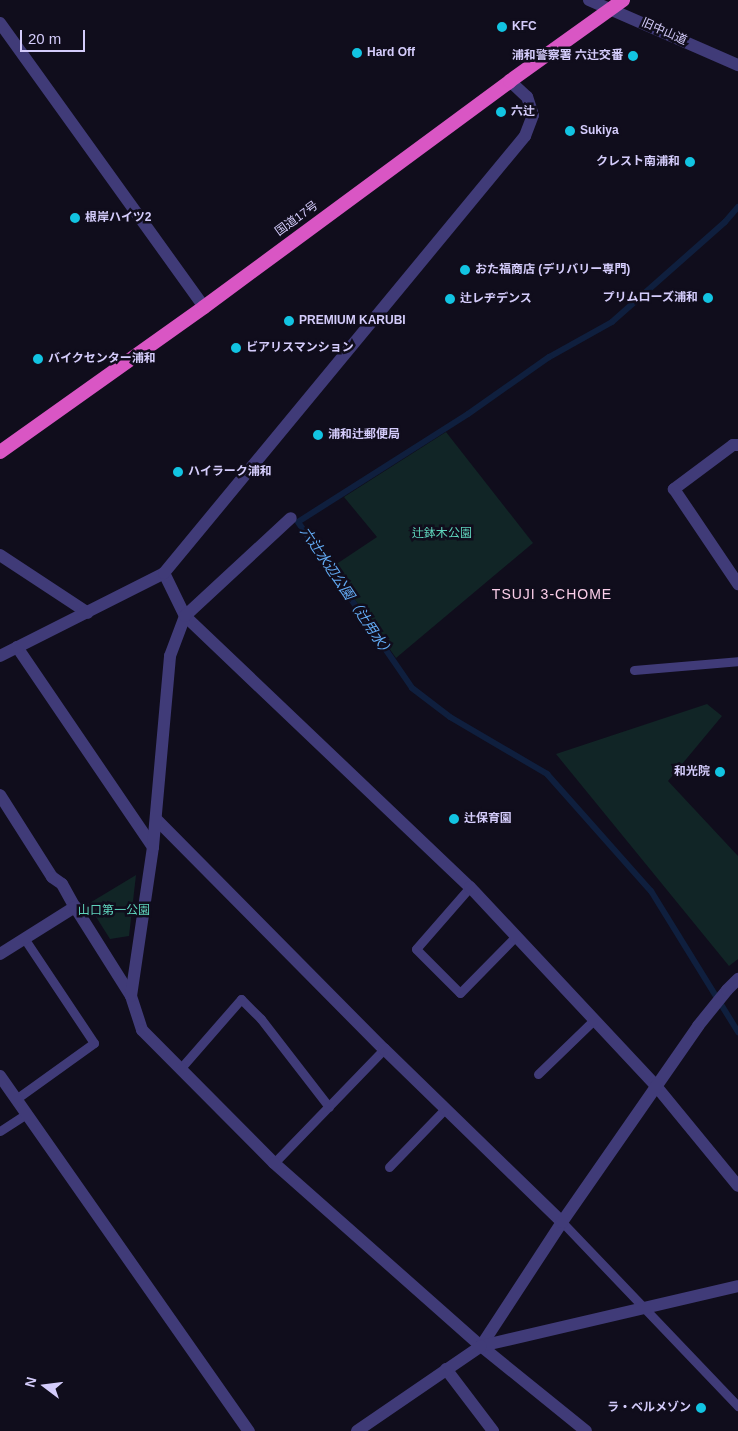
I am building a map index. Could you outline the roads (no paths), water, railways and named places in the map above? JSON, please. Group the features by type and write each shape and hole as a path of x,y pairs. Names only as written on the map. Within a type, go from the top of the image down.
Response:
{"highway":[{"name":"国道17号","path":"0,452 204,307 623,0"}],"street":[{"name":"旧中山道","path":"589,0 738,66"},
{"path":"0,23 204,307"},
{"path":"0,656 164,573 525,136 533,115 527,97 510,81"},
{"path":"738,445 733,445 674,490 738,584"},
{"path":"132,996 153,847 170,656 185,616 291,518"},
{"path":"0,555 88,613"},
{"path":"164,573 185,616 470,887 656,1086 738,1186"},
{"path":"17,646 153,847"},
{"path":"0,795 52,877 62,884 132,996 142,1030 274,1163 481,1346 586,1431"},
{"path":"156,819 384,1049 562,1222"},
{"path":"0,954 75,907"},
{"path":"735,982 738,996"},
{"path":"481,1346 562,1222 656,1086 698,1026 735,982"},
{"path":"0,1076 249,1431"},
{"path":"357,1431 481,1346 738,1286"},
{"path":"446,1369 494,1431"}],"lane":[{"path":"634,670 738,660"},
{"path":"470,887 416,949 460,993 516,936"},
{"path":"16,1099 94,1043 24,938"},
{"path":"180,1069 241,999 261,1019 329,1107"},
{"path":"538,1074 594,1020"},
{"path":"274,1163 384,1049"},
{"path":"389,1167 445,1109"},
{"path":"0,1131 26,1114"},
{"path":"562,1222 642,1308 738,1406"}],"waterway":[{"name":"六辻水辺公園（辻用水）","path":"738,207 725,222 612,322 549,357 468,414 298,522 412,688 450,717 547,774 651,891 738,1032"}],"place":[{"name":"KFC","path":"502,27"},
{"name":"Hard Off","path":"357,53"},
{"name":"浦和警察署 六辻交番","path":"633,56"},
{"name":"六辻","path":"501,112"},
{"name":"Sukiya","path":"570,131"},
{"name":"クレスト南浦和","path":"690,162"},
{"name":"根岸ハイツ2","path":"75,218"},
{"name":"おた福商店 (デリバリー専門)","path":"465,270"},
{"name":"プリムローズ浦和","path":"708,298"},
{"name":"辻レヂデンス","path":"450,299"},
{"name":"PREMIUM KARUBI","path":"289,321"},
{"name":"ビアリスマンション","path":"236,348"},
{"name":"バイクセンター浦和","path":"38,359"},
{"name":"浦和辻郵便局","path":"318,435"},
{"name":"ハイラーク浦和","path":"178,472"},
{"name":"和光院","path":"720,772"},
{"name":"辻保育園","path":"454,819"},
{"name":"ラ・ベルメゾン","path":"701,1408"}],"district":[{"name":"TSUJI 3-CHOME","path":"552,594"}],"park label":[{"name":"辻鉢木公園","path":"442,534"},
{"name":"山口第一公園","path":"114,911"}]}
